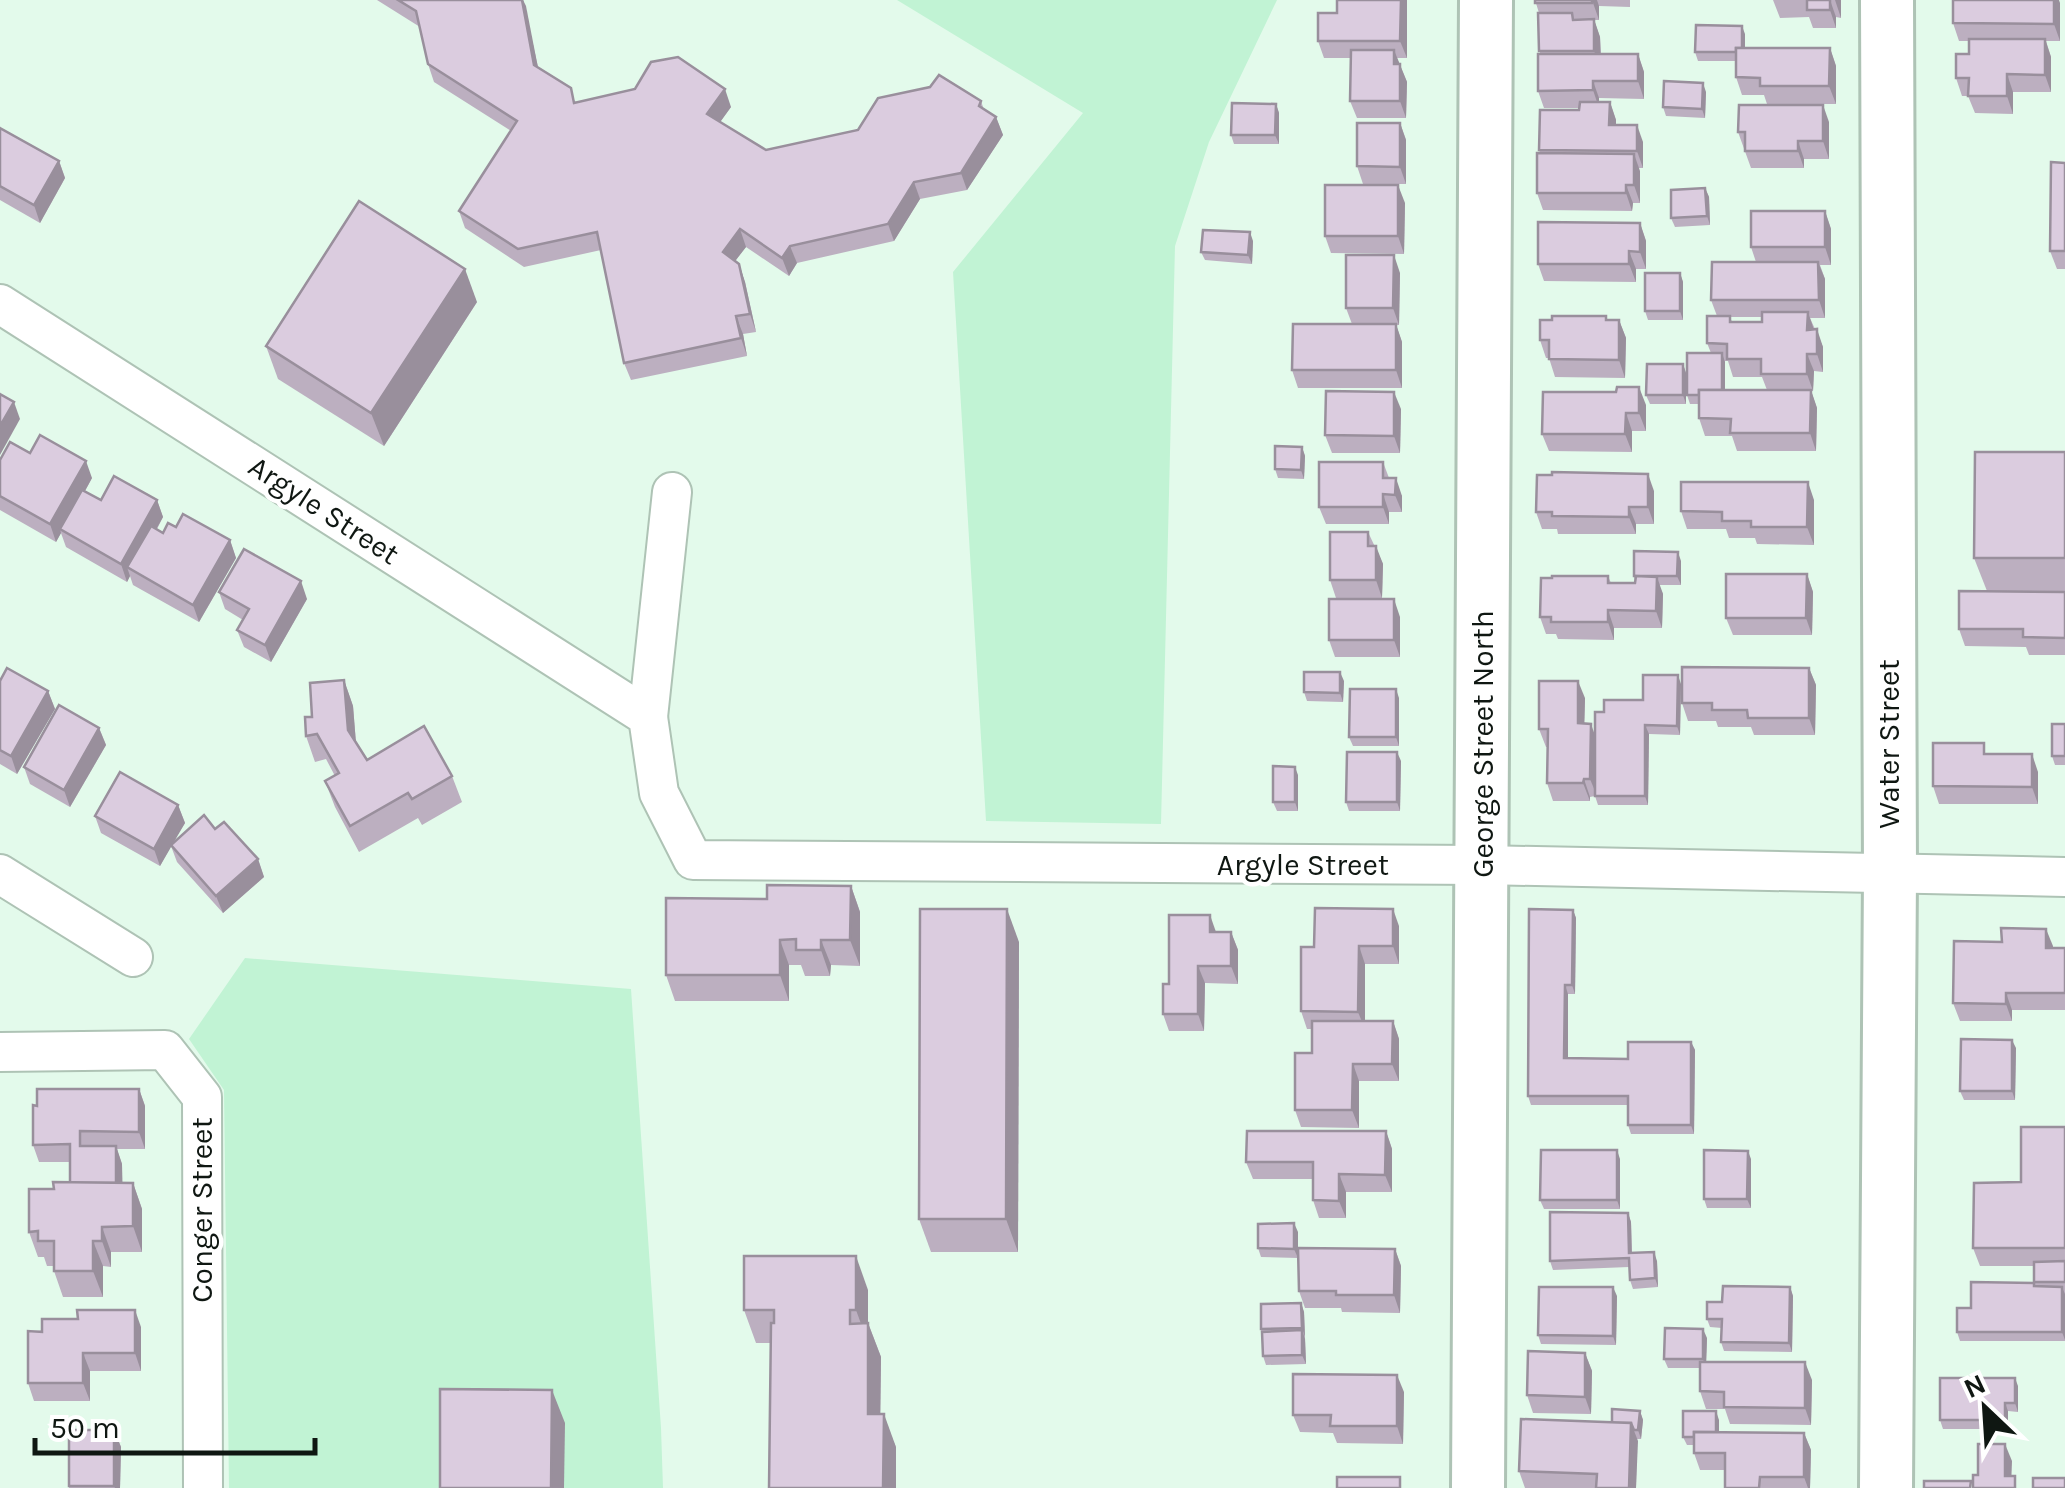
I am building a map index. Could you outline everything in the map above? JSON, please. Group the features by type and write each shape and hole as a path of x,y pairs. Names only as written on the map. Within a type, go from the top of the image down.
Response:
{"main road":[{"name":"George Street North","path":"1478,1488 1486,0"},
{"name":"Water Street","path":"1886,1488 1890,873 1887,0"}],"street":[{"name":"Argyle Street","path":"0,304 648,717"},
{"name":"Argyle Street","path":"672,492 648,717 659,794 693,860 1483,865 2065,877"},
{"path":"0,874 133,957"},
{"name":"Conger Street","path":"0,1052 165,1050 202,1097 204,1488"}],"green space":[{"path":"897,0 1277,0 1209,142 1175,246 1161,824 986,821 953,272 1083,113"},
{"path":"245,958 631,989 663,1488 229,1488 224,1090 189,1039"}],"building":[{"path":"398,0 522,0 534,65 571,88 574,103 635,89 651,62 678,57 725,89 707,114 766,150 858,130 878,98 930,87 939,75 981,101 979,106 996,117 961,173 914,182 888,224 790,246 782,258 740,229 723,252 739,264 750,314 736,316 741,338 624,363 597,232 518,249 459,211 517,121 428,64 416,11"},
{"path":"1337,0 1401,0 1400,41 1318,41 1318,13 1337,13"},
{"path":"1592,0 1592,3 1535,3"},
{"path":"1807,0 1830,0 1830,10 1807,10"},
{"path":"1953,0 2054,0 2054,24 1953,23"},
{"path":"1538,13 1572,13 1573,20 1594,19 1594,51 1539,51"},
{"path":"1696,25 1742,26 1742,48 1736,48 1736,52 1695,52"},
{"path":"1969,39 2045,39 2045,75 2007,74 2007,96 1968,96 1969,78 1956,78 1956,54 1969,54"},
{"path":"1736,48 1830,48 1829,86 1760,86 1760,78 1736,77"},
{"path":"1351,50 1394,50 1394,64 1400,64 1400,101 1350,101"},
{"path":"1538,54 1638,54 1638,81 1593,81 1593,90 1538,91"},
{"path":"1664,81 1703,83 1702,109 1663,107"},
{"path":"1580,102 1610,102 1609,125 1637,125 1637,151 1539,150 1540,110 1579,110"},
{"path":"1232,103 1276,104 1275,135 1231,135"},
{"path":"1739,105 1823,105 1823,141 1798,141 1798,151 1745,151 1745,132 1738,132"},
{"path":"1357,123 1400,123 1400,167 1357,166"},
{"path":"0,128 59,161 34,205 0,186"},
{"path":"1537,153 1634,154 1634,185 1626,185 1626,193 1537,193"},
{"path":"2051,162 2065,163 2065,251 2050,251"},
{"path":"1325,185 1398,185 1398,236 1325,236"},
{"path":"1705,188 1707,216 1671,218 1671,190"},
{"path":"359,201 465,269 371,413 266,346"},
{"path":"1751,211 1825,211 1825,247 1751,247"},
{"path":"1538,222 1640,223 1640,252 1629,251 1629,264 1538,264"},
{"path":"1203,230 1250,232 1248,255 1201,252"},
{"path":"1346,255 1394,255 1393,308 1346,308"},
{"path":"1712,262 1818,262 1819,300 1711,300"},
{"path":"1645,273 1680,273 1680,311 1645,311"},
{"path":"1762,312 1808,312 1807,330 1817,329 1817,354 1807,354 1807,374 1761,374 1761,359 1727,359 1727,344 1707,343 1707,316 1730,316 1730,322 1762,322"},
{"path":"1552,316 1606,316 1606,320 1619,320 1619,360 1549,359 1549,340 1540,340 1540,320 1552,320"},
{"path":"1293,324 1396,324 1396,370 1292,370"},
{"path":"1687,353 1722,353 1722,390 1699,390 1699,395 1687,395"},
{"path":"1647,364 1683,364 1683,395 1646,395"},
{"path":"1617,387 1639,387 1639,413 1626,413 1625,434 1542,434 1543,392 1616,392"},
{"path":"1699,390 1811,390 1810,433 1730,433 1731,419 1699,418"},
{"path":"1326,391 1394,392 1394,436 1325,435"},
{"path":"0,394 14,402 0,426"},
{"path":"40,435 86,461 50,524 0,496 0,460 10,442 30,453"},
{"path":"1275,446 1302,447 1301,470 1275,469"},
{"path":"1975,452 2065,452 2065,558 1974,558"},
{"path":"1319,462 1383,462 1383,478 1396,478 1395,495 1383,494 1383,507 1319,507"},
{"path":"1648,474 1648,507 1629,507 1629,517 1552,516 1552,512 1536,512 1537,475"},
{"path":"114,476 157,500 121,564 60,529 82,490 101,500"},
{"path":"1681,482 1808,482 1807,527 1751,527 1751,521 1722,521 1722,512 1681,511"},
{"path":"183,514 230,540 193,605 127,567 151,526 163,533 168,523 176,527"},
{"path":"1330,532 1368,532 1368,546 1376,546 1376,580 1330,580"},
{"path":"244,549 301,581 265,645 237,630 249,609 219,592"},
{"path":"1634,551 1678,552 1677,576 1634,576"},
{"path":"1726,574 1807,574 1806,618 1726,618"},
{"path":"1608,576 1608,583 1635,583 1636,576 1657,577 1656,611 1608,610 1608,622 1551,622 1551,617 1540,617 1541,578"},
{"path":"1959,591 2065,592 2065,638 2023,637 2023,629 1959,629"},
{"path":"1329,599 1394,599 1394,640 1329,640"},
{"path":"1682,667 1809,668 1809,718 1748,718 1747,710 1712,710 1712,703 1682,703"},
{"path":"7,668 48,691 11,756 0,750 0,681"},
{"path":"1304,672 1340,672 1340,693 1304,692"},
{"path":"1643,675 1678,675 1677,726 1645,725 1645,796 1595,796 1595,712 1604,712 1604,700 1643,700"},
{"path":"344,680 348,730 367,760 424,726 452,776 412,799 408,793 350,826 325,781 339,773 317,734 306,736 305,717 312,717 310,683"},
{"path":"1539,681 1578,681 1578,723 1591,724 1590,779 1583,783 1547,783 1548,729 1539,729"},
{"path":"1350,689 1396,689 1396,737 1349,737"},
{"path":"59,705 99,728 64,790 24,767"},
{"path":"2052,724 2065,724 2065,756 2052,756"},
{"path":"1933,743 1984,743 1984,754 2032,754 2032,787 1933,786"},
{"path":"1347,752 1397,752 1397,802 1346,802"},
{"path":"1273,766 1295,767 1295,802 1273,802"},
{"path":"120,772 178,805 154,849 95,816"},
{"path":"204,815 215,829 224,822 258,859 216,896 171,845"},
{"path":"767,885 851,886 850,940 821,940 821,950 796,950 796,939 780,940 780,975 666,975 666,898 767,899"},
{"path":"1315,908 1393,909 1393,946 1359,946 1358,1012 1301,1011 1301,947 1314,947"},
{"path":"920,909 1007,909 1006,1219 919,1219"},
{"path":"1529,909 1573,910 1572,985 1565,985 1564,1058 1628,1059 1628,1042 1691,1042 1691,1125 1628,1125 1628,1096 1528,1096"},
{"path":"1169,915 1210,915 1210,932 1231,932 1231,966 1198,966 1198,1014 1163,1014 1163,984 1169,984"},
{"path":"2001,928 2046,929 2046,948 2065,948 2065,993 2006,993 2006,1004 1953,1003 1954,941 2002,942"},
{"path":"1312,1021 1393,1021 1392,1064 1353,1064 1352,1110 1295,1110 1295,1053 1312,1053"},
{"path":"1961,1039 2012,1040 2012,1091 1960,1091"},
{"path":"37,1089 139,1089 139,1132 80,1131 80,1146 116,1146 116,1183 70,1183 70,1144 33,1145"},
{"path":"2021,1127 2065,1127 2065,1248 1973,1248 1974,1183 2021,1182"},
{"path":"1247,1131 1386,1131 1385,1175 1339,1174 1339,1201 1313,1200 1313,1162 1246,1162"},
{"path":"1541,1150 1617,1150 1617,1200 1540,1200"},
{"path":"1704,1150 1748,1151 1747,1199 1704,1199"},
{"path":"53,1182 133,1183 133,1226 102,1227 102,1241 93,1241 93,1271 54,1271 54,1241 38,1241 38,1231 29,1232 29,1189 54,1189"},
{"path":"1550,1212 1628,1213 1629,1253 1654,1252 1655,1278 1630,1280 1629,1258 1550,1261"},
{"path":"1294,1223 1294,1249 1258,1248 1258,1224"},
{"path":"1298,1248 1395,1249 1394,1295 1299,1291"},
{"path":"744,1256 856,1256 856,1310 850,1310 850,1324 868,1323 868,1414 884,1414 883,1488 769,1488 774,1310 744,1310"},
{"path":"2065,1261 2065,1282 2034,1282 2034,1262"},
{"path":"1971,1282 2062,1287 2062,1332 1957,1332 1957,1308 1971,1308"},
{"path":"1723,1286 1790,1287 1789,1343 1721,1342 1722,1319 1707,1319 1707,1302 1722,1302"},
{"path":"1539,1287 1613,1287 1613,1336 1538,1335"},
{"path":"1301,1303 1302,1328 1261,1329 1261,1304"},
{"path":"77,1310 135,1310 135,1353 83,1353 83,1383 28,1383 28,1331 42,1332 42,1319 78,1319"},
{"path":"1665,1328 1703,1329 1703,1359 1664,1359"},
{"path":"1302,1330 1302,1355 1263,1356 1262,1332"},
{"path":"1528,1351 1585,1353 1585,1397 1527,1395"},
{"path":"1700,1362 1805,1362 1805,1408 1724,1407 1724,1392 1700,1391"},
{"path":"1293,1374 1397,1375 1397,1426 1330,1426 1331,1415 1293,1415"},
{"path":"1940,1378 2015,1378 2015,1403 2005,1403 2005,1420 1940,1420"},
{"path":"440,1389 552,1390 551,1488 440,1488"},
{"path":"1612,1409 1640,1411 1638,1430 1631,1423 1612,1423"},
{"path":"1683,1411 1716,1411 1716,1432 1694,1432 1694,1437 1683,1437"},
{"path":"1521,1419 1631,1423 1629,1488 1596,1488 1597,1474 1519,1471"},
{"path":"69,1430 114,1430 114,1486 69,1486"},
{"path":"1694,1432 1804,1433 1804,1477 1760,1477 1759,1488 1725,1488 1725,1453 1694,1453"},
{"path":"1978,1444 2005,1444 2005,1476 2015,1476 2015,1488 1973,1488 1973,1475 1978,1475"},
{"path":"1337,1477 1400,1477 1400,1488 1337,1488"},
{"path":"2033,1478 2065,1478 2065,1488 2033,1488"},
{"path":"1924,1481 1971,1481 1970,1488 1924,1488"}]}
